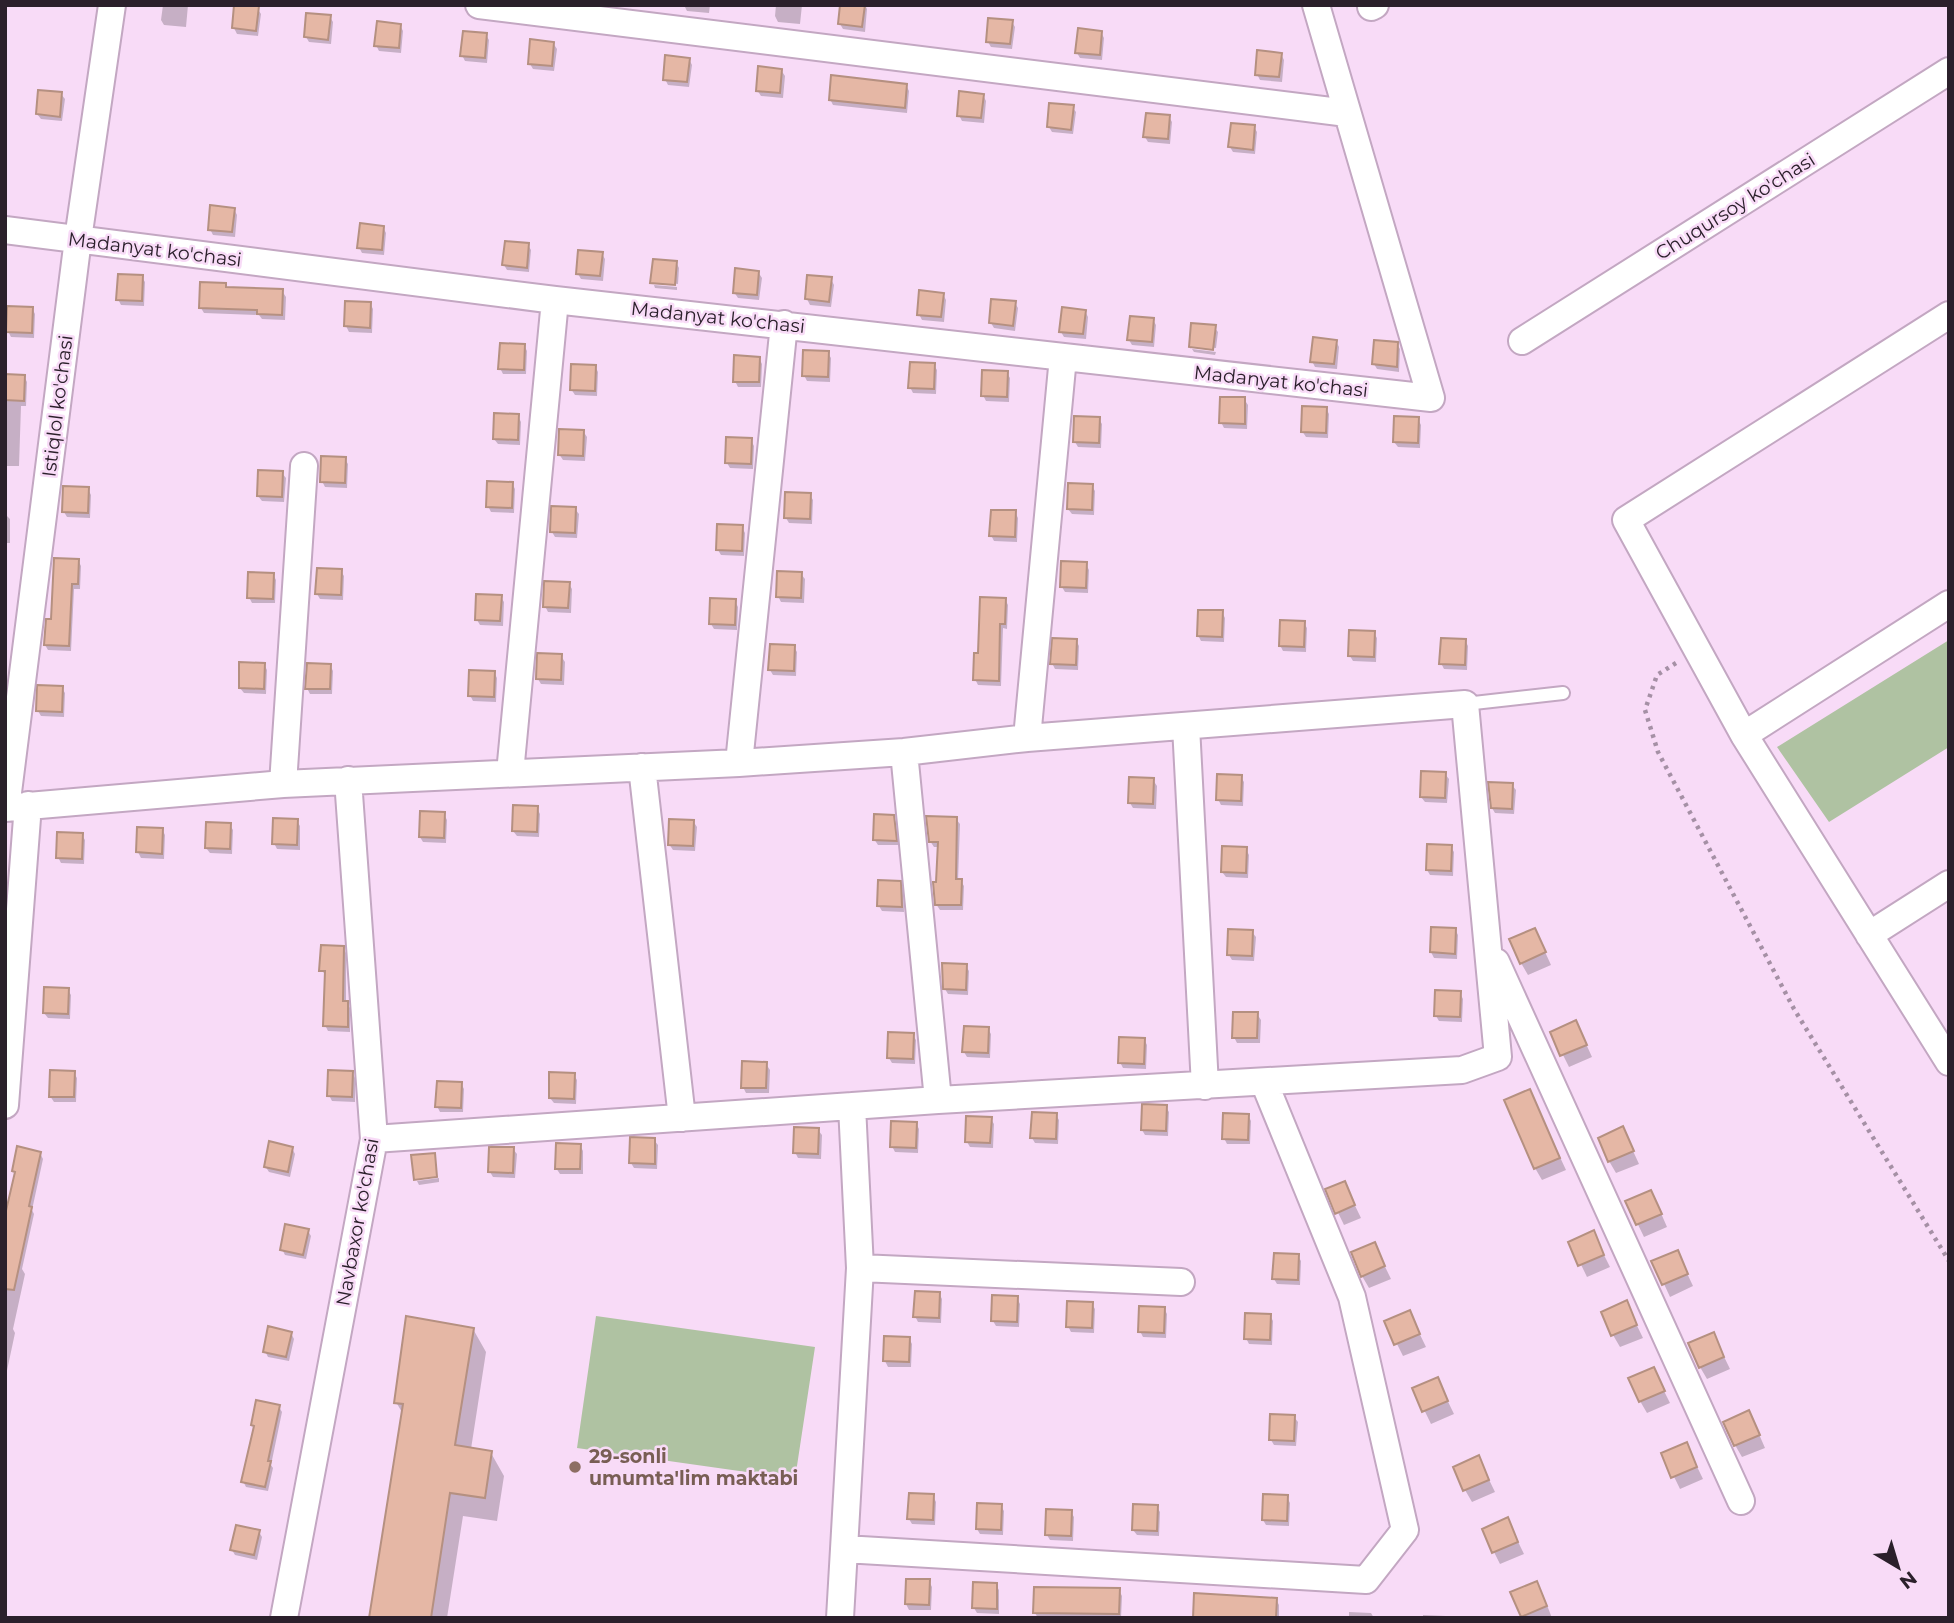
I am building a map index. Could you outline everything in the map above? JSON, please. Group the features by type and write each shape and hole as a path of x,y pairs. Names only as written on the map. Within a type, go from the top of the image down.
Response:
{"street":[{"name":"Istiqlol ko'chasi","path":"5,1105 13,807 78,239 112,5"},
{"path":"479,5 1348,113 1316,5"},
{"name":"Chuqursoy ko'chasi","path":"1522,341 1949,71"},
{"name":"Madanyat ko'chasi","path":"5,230 555,300 1431,398 1348,113"},
{"path":"510,773 555,300"},
{"path":"1949,315 1626,520 1744,735 1949,1062"},
{"path":"739,763 784,324"},
{"path":"1027,738 1063,357"},
{"path":"283,784 304,466"},
{"path":"1744,735 1949,604"},
{"path":"13,807 283,784 739,763 904,752 1027,738 1465,704 1498,1057 1462,1070 938,1100 374,1139"},
{"path":"1186,726 1205,1086"},
{"path":"904,752 938,1100"},
{"path":"642,767 682,1118"},
{"name":"Navbaxor ko'chasi","path":"284,1618 374,1139 348,780"},
{"path":"1869,935 1949,884"},
{"path":"1488,945 1741,1501"},
{"path":"844,1549 1366,1580 1405,1530 1352,1297 1264,1082"},
{"path":"840,1618 860,1268 852,1106"},
{"path":"860,1268 1181,1282"}],"lane":[{"path":"1465,704 1563,693"}],"path":[{"path":"1697,650 1657,675 1645,710 1658,752 1794,1010 1949,1261"}],"green space":[{"path":"1949,640 1949,747 1829,822 1777,747"},
{"path":"596,1316 815,1347 795,1479 577,1448"}],"building":[{"path":"234,5 259,6 256,31 232,28"},
{"path":"840,5 865,5 862,27 838,24"},
{"path":"306,13 331,15 328,40 304,37"},
{"path":"988,18 1013,20 1010,44 986,42"},
{"path":"377,21 401,24 399,48 374,46"},
{"path":"1078,28 1102,31 1100,55 1075,53"},
{"path":"463,31 487,33 485,58 460,56"},
{"path":"530,39 554,42 552,66 528,64"},
{"path":"1257,50 1282,53 1279,77 1255,75"},
{"path":"665,55 690,58 687,82 663,80"},
{"path":"758,66 782,69 780,93 756,91"},
{"path":"831,75 907,84 905,108 829,100"},
{"path":"38,90 62,92 60,117 36,114"},
{"path":"959,91 984,94 981,118 957,116"},
{"path":"1049,103 1074,105 1071,130 1047,127"},
{"path":"1146,113 1170,115 1168,139 1143,137"},
{"path":"1231,123 1255,125 1253,150 1228,147"},
{"path":"210,205 235,208 232,232 208,230"},
{"path":"360,223 384,226 382,250 357,248"},
{"path":"505,241 529,243 527,268 502,265"},
{"path":"578,250 603,252 600,276 576,274"},
{"path":"653,259 677,261 675,285 650,283"},
{"path":"735,268 759,271 757,295 733,293"},
{"path":"118,274 143,275 142,301 116,300"},
{"path":"807,275 832,277 829,302 805,299"},
{"path":"200,282 226,283 226,287 283,289 282,315 257,314 257,310 199,308"},
{"path":"919,290 944,293 941,317 917,315"},
{"path":"991,299 1016,301 1013,326 989,323"},
{"path":"345,301 371,302 370,328 344,326"},
{"path":"7,306 33,307 32,333 6,332"},
{"path":"1062,307 1086,310 1083,334 1059,332"},
{"path":"1130,316 1154,318 1152,342 1127,340"},
{"path":"1191,323 1216,325 1213,350 1189,347"},
{"path":"1313,337 1337,340 1334,364 1310,362"},
{"path":"1374,340 1398,342 1397,367 1372,364"},
{"path":"500,343 525,344 524,370 498,369"},
{"path":"803,350 829,351 828,377 802,376"},
{"path":"734,355 760,357 759,382 733,382"},
{"path":"910,362 935,363 934,389 908,388"},
{"path":"571,364 596,365 595,391 570,390"},
{"path":"982,370 1008,371 1007,397 981,396"},
{"path":"5,374 25,375 24,401 5,400"},
{"path":"1220,397 1245,397 1245,424 1219,423"},
{"path":"1302,406 1327,407 1326,433 1301,432"},
{"path":"494,413 519,414 518,440 493,439"},
{"path":"1074,416 1100,417 1099,443 1073,442"},
{"path":"1394,416 1419,417 1418,443 1393,442"},
{"path":"559,429 584,430 583,456 558,455"},
{"path":"726,437 752,438 751,464 725,463"},
{"path":"321,456 346,457 345,483 320,482"},
{"path":"258,470 283,471 282,497 257,496"},
{"path":"487,481 513,482 512,508 486,507"},
{"path":"1068,483 1093,484 1092,510 1067,509"},
{"path":"63,486 89,487 88,513 62,512"},
{"path":"785,492 811,493 810,519 784,518"},
{"path":"551,506 576,507 575,533 550,532"},
{"path":"991,510 1016,510 1015,537 989,536"},
{"path":"717,524 743,525 742,551 716,550"},
{"path":"54,558 79,559 78,584 72,584 69,646 44,645 46,619 51,619"},
{"path":"1061,561 1087,562 1086,588 1060,587"},
{"path":"317,568 342,569 341,595 315,594"},
{"path":"777,571 802,572 801,598 776,597"},
{"path":"248,572 274,573 273,599 247,598"},
{"path":"544,581 570,582 568,608 543,607"},
{"path":"476,594 502,595 500,621 475,620"},
{"path":"980,597 1006,598 1005,624 1000,624 999,681 973,680 974,653 978,653"},
{"path":"710,598 736,599 735,625 709,624"},
{"path":"1198,610 1223,610 1222,637 1197,636"},
{"path":"1280,620 1305,621 1304,647 1279,646"},
{"path":"1349,630 1375,631 1374,657 1348,656"},
{"path":"1052,638 1077,639 1076,665 1050,664"},
{"path":"1441,638 1466,639 1465,665 1439,664"},
{"path":"770,644 795,645 794,671 768,670"},
{"path":"537,653 562,654 561,680 536,679"},
{"path":"239,662 265,663 264,689 239,688"},
{"path":"307,663 331,664 330,689 305,689"},
{"path":"469,670 495,671 494,697 468,696"},
{"path":"37,685 63,686 62,712 36,711"},
{"path":"1421,771 1446,772 1445,798 1420,797"},
{"path":"1217,774 1242,775 1241,801 1216,800"},
{"path":"1129,777 1154,778 1153,804 1128,803"},
{"path":"1488,782 1513,783 1512,809 1491,808"},
{"path":"513,805 538,806 537,832 512,831"},
{"path":"420,811 445,812 444,838 419,837"},
{"path":"874,814 894,815 897,841 873,840"},
{"path":"926,816 957,817 956,879 962,879 961,905 935,905 933,882 936,882 938,842 929,842"},
{"path":"273,818 298,819 297,845 272,844"},
{"path":"669,819 694,820 693,846 668,845"},
{"path":"206,822 231,823 230,849 205,848"},
{"path":"137,827 163,828 162,854 136,852"},
{"path":"57,832 83,833 82,859 56,858"},
{"path":"1427,844 1452,845 1451,871 1426,870"},
{"path":"1222,846 1247,847 1246,873 1221,872"},
{"path":"878,880 901,881 902,907 877,906"},
{"path":"1431,927 1456,928 1455,954 1430,952"},
{"path":"1535,928 1546,952 1520,964 1509,939"},
{"path":"1228,929 1253,930 1252,956 1227,955"},
{"path":"321,945 344,946 343,1001 348,1001 348,1027 323,1026 325,971 319,971"},
{"path":"942,963 967,964 966,990 943,989"},
{"path":"44,987 69,988 68,1014 43,1013"},
{"path":"1435,990 1461,991 1460,1017 1434,1016"},
{"path":"1233,1012 1258,1012 1257,1038 1232,1038"},
{"path":"1576,1020 1587,1045 1560,1056 1550,1032"},
{"path":"964,1026 989,1027 988,1053 962,1052"},
{"path":"888,1032 914,1033 913,1059 887,1058"},
{"path":"1119,1037 1145,1038 1144,1064 1118,1063"},
{"path":"742,1061 767,1062 766,1088 741,1088"},
{"path":"50,1070 75,1071 74,1097 49,1097"},
{"path":"328,1070 353,1071 352,1097 327,1096"},
{"path":"549,1072 575,1073 574,1099 549,1098"},
{"path":"437,1081 462,1082 461,1108 435,1107"},
{"path":"1530,1089 1560,1158 1534,1169 1504,1100"},
{"path":"1142,1104 1167,1105 1166,1131 1141,1130"},
{"path":"1032,1112 1057,1113 1056,1139 1030,1138"},
{"path":"1223,1113 1249,1114 1248,1140 1222,1139"},
{"path":"966,1116 992,1117 990,1143 965,1142"},
{"path":"891,1121 917,1122 916,1148 890,1147"},
{"path":"1623,1126 1634,1151 1608,1162 1598,1138"},
{"path":"794,1127 819,1128 818,1154 793,1153"},
{"path":"630,1137 655,1138 655,1164 629,1163"},
{"path":"269,1141 293,1147 288,1172 264,1167"},
{"path":"556,1143 581,1144 580,1169 555,1169"},
{"path":"17,1146 41,1152 14,1290 5,1289 5,1215 15,1172 12,1171"},
{"path":"489,1147 514,1147 513,1173 488,1172"},
{"path":"435,1153 437,1177 414,1180 411,1155"},
{"path":"1345,1181 1355,1205 1335,1214 1325,1189"},
{"path":"1651,1190 1662,1214 1636,1225 1625,1201"},
{"path":"285,1224 309,1229 303,1255 280,1250"},
{"path":"1594,1230 1604,1255 1578,1266 1568,1242"},
{"path":"1375,1242 1385,1266 1361,1277 1351,1252"},
{"path":"1678,1250 1688,1274 1662,1285 1651,1261"},
{"path":"1274,1253 1299,1254 1298,1280 1272,1279"},
{"path":"915,1291 940,1292 939,1318 913,1317"},
{"path":"992,1295 1018,1296 1017,1322 991,1321"},
{"path":"1627,1300 1637,1325 1611,1336 1601,1312"},
{"path":"1067,1301 1093,1302 1092,1328 1066,1327"},
{"path":"1139,1306 1165,1307 1164,1333 1138,1332"},
{"path":"1410,1310 1420,1334 1394,1345 1384,1321"},
{"path":"1245,1313 1271,1314 1270,1340 1244,1339"},
{"path":"406,1316 474,1328 455,1445 492,1451 485,1498 450,1493 431,1618 369,1618 403,1404 394,1403"},
{"path":"268,1326 292,1332 286,1357 263,1352"},
{"path":"1714,1332 1724,1357 1699,1368 1688,1343"},
{"path":"884,1336 910,1337 909,1362 883,1361"},
{"path":"1654,1367 1665,1391 1639,1402 1628,1378"},
{"path":"1438,1377 1448,1401 1422,1412 1412,1388"},
{"path":"256,1400 280,1405 265,1487 241,1482 254,1426 251,1425"},
{"path":"1749,1410 1760,1435 1734,1446 1723,1422"},
{"path":"1270,1414 1295,1415 1294,1441 1269,1440"},
{"path":"1687,1442 1697,1467 1671,1478 1661,1453"},
{"path":"1479,1455 1489,1480 1463,1491 1453,1467"},
{"path":"909,1493 934,1494 933,1520 907,1519"},
{"path":"1263,1494 1288,1495 1287,1521 1262,1520"},
{"path":"977,1503 1002,1504 1001,1530 976,1529"},
{"path":"1133,1504 1158,1505 1157,1531 1132,1530"},
{"path":"1046,1509 1072,1510 1071,1536 1045,1535"},
{"path":"1508,1517 1518,1542 1492,1553 1482,1529"},
{"path":"236,1525 260,1530 254,1555 230,1550"},
{"path":"906,1579 930,1579 929,1605 905,1604"},
{"path":"1537,1581 1547,1606 1521,1617 1510,1592"},
{"path":"973,1582 997,1583 997,1609 972,1608"},
{"path":"1034,1587 1120,1588 1119,1614 1033,1613"},
{"path":"1194,1593 1277,1598 1276,1618 1193,1618"}],"place":[{"name":"29-sonli umumta'lim maktabi","path":"575,1467"}]}
